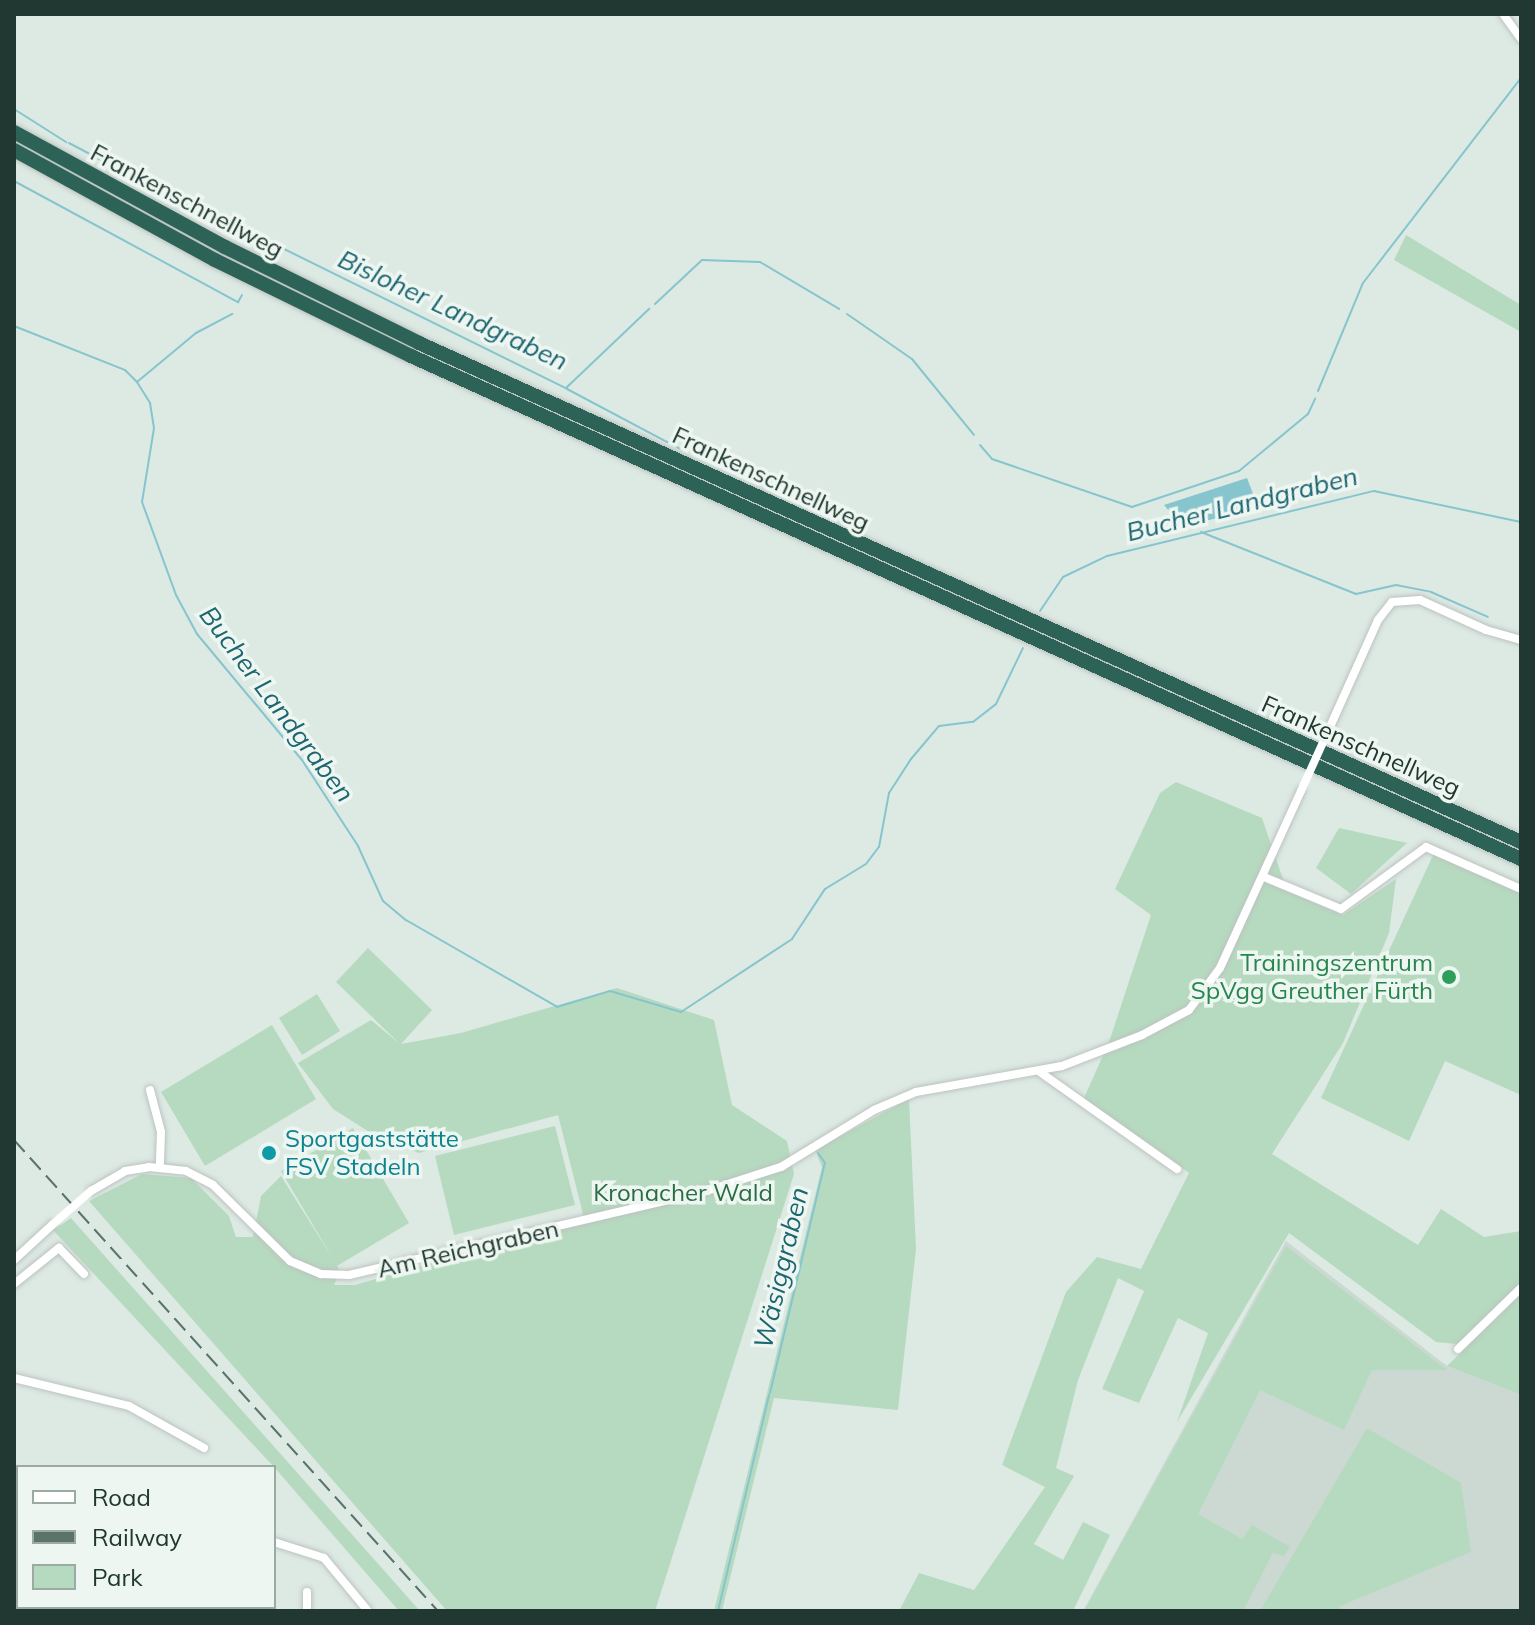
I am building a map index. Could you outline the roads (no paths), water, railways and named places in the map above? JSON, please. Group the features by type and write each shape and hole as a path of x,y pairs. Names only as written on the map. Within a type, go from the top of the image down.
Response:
{"highway":[{"name":"Frankenschnellweg","path":"14,132 225,247 419,343 1521,842"},
{"name":"Frankenschnellweg","path":"14,150 215,260 411,356 1521,859"}],"street":[{"path":"1503,14 1521,39"},
{"name":"Am Reichgraben","path":"160,1167 204,1178 275,1251 321,1274 374,1272 703,1192 781,1167 874,1110 916,1092 948,1083 1040,1072 1142,1035 1189,1010 1212,984 1264,877 1378,620 1392,602 1420,600 1486,630 1521,640"},
{"path":"1264,877 1341,909 1426,847 1521,889"},
{"path":"1040,1072 1177,1169"},
{"path":"14,1260 91,1191 125,1171 160,1167 161,1132 150,1090"},
{"path":"14,1284 59,1248 84,1274"},
{"path":"1458,1349 1521,1288"},
{"path":"14,1378 129,1406 204,1448"},
{"path":"276,1543 324,1558 368,1611"},
{"path":"307,1592 307,1611"}],"water":[{"path":"1247,478 1258,507 1183,527 1164,505"}],"waterway":[{"name":"Bisloher Landgraben","path":"1318,391 1363,283 1521,78"},
{"path":"14,109 66,142"},
{"name":"Bisloher Landgraben","path":"69,143 266,247 274,244 566,388 649,309"},
{"path":"14,181 238,302 242,295"},
{"name":"Bisloher Landgraben","path":"655,304 702,260 760,262 839,309"},
{"name":"Bisloher Landgraben","path":"137,382 196,333 232,314"},
{"name":"Bisloher Landgraben","path":"847,314 912,359 974,435"},
{"name":"Bucher Landgraben","path":"14,326 125,370 137,382 150,403 154,428 142,502 176,595 197,634 302,760 358,846 383,901 406,920 557,1007 610,991 681,1012 792,939 825,889 866,864 879,847 889,793 911,759 939,726 973,722 996,704 1023,648"},
{"path":"567,389 682,450"},
{"name":"Bisloher Landgraben","path":"980,445 992,459 1132,507 1239,471 1308,414 1315,399"},
{"name":"Bucher Landgraben","path":"1040,611 1063,577 1107,556 1374,491 1521,522"},
{"path":"1201,532 1356,594 1396,585 1431,592 1488,617"},
{"name":"Wäsiggraben","path":"770,1393 825,1163 818,1153"},
{"name":"Wäsiggraben","path":"718,1611 769,1395"}],"railway":[{"path":"14,1140 438,1611"}],"place":[{"name":"Trainingszentrum SpVgg Greuther Fürth","path":"1449,977"},
{"name":"Sportgaststätte FSV Stadeln","path":"269,1153"}],"park label":[{"name":"Kronacher Wald","path":"683,1193"}]}
